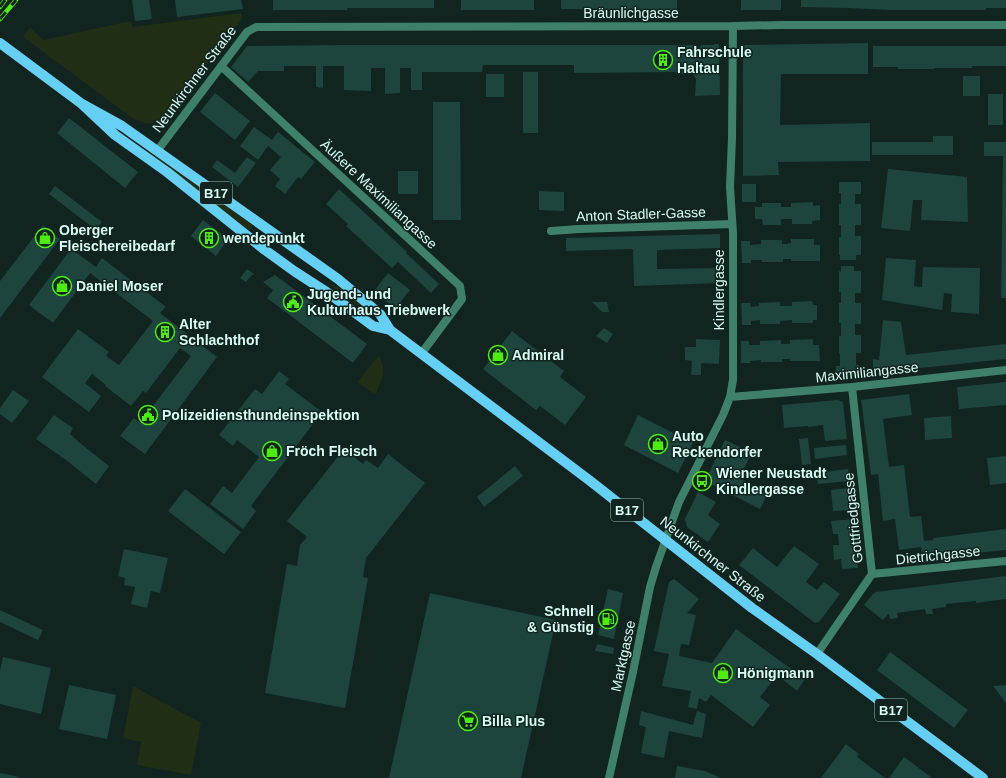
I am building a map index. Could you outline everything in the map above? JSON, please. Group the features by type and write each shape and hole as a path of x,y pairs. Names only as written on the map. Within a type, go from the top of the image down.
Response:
{"main road":[{"name":"Neunkirchner Straße","path":"0,43 82,104 115,135 167,172 294,271 328,293 373,326 390,330"},
{"name":"Neunkirchner Straße","path":"82,104 122,126 338,279 380,314 390,330 589,480 752,608 982,778"}],"street":[{"name":"Bräunlichgasse","path":"256,27 1006,25"},
{"name":"Kindlergasse","path":"665,540 679,502 722,415 730,396 733,380 732,224 730,187 733,26"},
{"name":"Neunkirchner Straße","path":"157,151 247,32 256,27"},
{"name":"Äußere Maximiliangasse","path":"221,66 460,286 462,299 421,354"},
{"name":"Anton Stadler-Gasse","path":"551,231 732,224"},
{"name":"Maximiliangasse","path":"730,396 852,387 1006,370"},
{"name":"Gottfriedgasse","path":"816,654 872,574 852,387"},
{"name":"Marktgasse","path":"609,778 650,588 665,540"},
{"name":"Dietrichgasse","path":"872,574 1006,561"}],"green space":[{"path":"241,13 243,18 171,110 159,121 151,123 135,120 23,37 30,27 43,40 130,21 133,27"},
{"path":"148,150 246,220 252,225 252,228 249,230 246,228 152,156 147,151"},
{"path":"331,284 345,290 377,319 330,285"},
{"path":"379,356 383,366 383,376 375,395 358,382"},
{"path":"133,686 201,723 191,775 137,765 141,742 123,738"}],"building":[{"path":"132,0 149,0 152,19 135,21"},
{"path":"175,0 241,0 243,9 177,17"},
{"path":"273,0 434,0 434,8 273,10"},
{"path":"461,0 534,0 534,10 461,10"},
{"path":"561,0 677,0 677,10 561,9"},
{"path":"741,0 781,0 781,10 741,10"},
{"path":"801,0 1006,0 1006,8 986,8 986,10 891,10 801,7"},
{"path":"868,43 868,74 781,74 780,125 870,123 870,161 778,162 779,175 743,176 743,45"},
{"path":"719,44 720,95 695,96 696,79 693,74 676,74 676,72 574,73 574,65 483,65 482,72 422,72 422,90 411,90 411,68 400,68 400,93 385,94 385,68 371,68 371,91 344,90 344,66 323,66 323,88 316,87 316,66 284,66 284,71 258,71 248,82 231,67 247,46 696,45 700,48 701,45"},
{"path":"873,46 1006,46 1006,66 972,66 972,68 934,69 873,67"},
{"path":"523,72 538,72 538,133 523,133"},
{"path":"486,74 504,74 504,97 486,97"},
{"path":"963,76 980,76 980,96 963,96"},
{"path":"215,93 250,121 235,140 200,112"},
{"path":"988,94 1003,94 1003,125 988,125"},
{"path":"433,102 460,102 461,220 433,220"},
{"path":"69,118 138,172 125,188 57,133"},
{"path":"254,127 272,140 278,132 315,162 301,179 298,177 285,194 275,186 280,179 270,170 281,157 268,146 258,160 240,146"},
{"path":"933,136 953,136 953,155 872,155 872,142 933,142"},
{"path":"984,142 1006,142 1006,298 1001,298 1003,156 984,156"},
{"path":"247,157 256,163 238,187 212,167 217,160 235,173"},
{"path":"888,169 967,177 968,222 921,220 922,200 913,200 910,231 881,228"},
{"path":"398,171 418,171 418,194 398,194"},
{"path":"839,182 861,182 861,194 855,194 855,204 861,204 861,225 855,225 855,236 861,236 861,255 856,255 856,260 840,260 839,237 841,237 841,225 839,225 839,204 841,204 841,193 839,193"},
{"path":"742,184 756,184 756,202 742,202"},
{"path":"55,186 102,222 96,230 49,194"},
{"path":"339,189 439,284 431,293 398,262 392,268 346,226 348,224 326,204"},
{"path":"539,191 564,192 564,211 539,210"},
{"path":"813,202 813,206 820,205 820,220 812,221 812,224 792,224 792,219 781,219 781,225 763,225 762,219 755,219 755,207 762,207 762,203 781,203 781,207 791,207 791,203"},
{"name":"wendepunkt","path":"203,220 228,239 216,256 191,236"},
{"path":"43,225 60,239 0,318 0,281"},
{"path":"720,234 720,248 657,250 657,269 720,268 721,283 634,286 633,249 566,251 566,238"},
{"path":"791,239 814,239 814,245 820,245 820,261 791,261 791,259 783,259 783,262 762,262 762,260 751,260 751,263 742,263 741,241 750,241 750,245 761,244 761,240 782,240 782,244 786,244 791,243"},
{"name":"Alter Schlachthof","path":"71,249 96,267 102,258 166,307 160,313 217,357 145,454 120,436 134,418 140,423 191,356 180,348 146,393 143,391 131,406 92,374 85,383 101,396 89,412 42,377 78,329 109,352 106,356 119,365 153,321 90,273 53,323 29,305"},
{"path":"886,258 916,260 914,286 922,287 923,267 980,268 979,314 951,312 952,294 944,293 942,310 882,300"},
{"path":"841,266 854,266 854,271 861,271 861,293 855,293 855,303 861,303 861,324 855,324 855,335 861,335 861,353 856,353 856,365 859,365 859,373 836,376 836,366 840,366 839,336 841,336 841,323 839,323 839,303 841,303 841,292 839,292 839,271 841,272"},
{"path":"247,269 254,274 246,282 240,278"},
{"path":"388,273 410,290 395,309 374,291"},
{"path":"275,275 367,344 353,363 267,298 273,290 263,282"},
{"path":"812,301 813,305 817,305 817,320 813,320 813,323 792,323 792,320 780,321 780,324 760,324 760,320 751,321 751,325 742,325 741,303 750,303 751,307 759,306 759,303 780,302 780,306 792,306 792,302"},
{"path":"592,302 607,302 609,312 602,312"},
{"path":"883,320 901,322 906,355 1006,344 1006,359 873,373 873,359 879,360"},
{"path":"604,328 613,334 607,343 596,336"},
{"path":"512,331 564,371 560,377 586,397 565,425 540,406 536,410 483,369"},
{"path":"696,339 720,340 719,364 701,363 701,375 691,375 692,361 685,360 685,347 696,347"},
{"path":"813,339 813,345 819,345 820,361 790,361 790,359 782,359 782,362 761,362 761,360 750,361 750,363 741,363 741,341 749,341 749,345 760,345 760,341 781,340 781,344 790,344 790,340"},
{"name":"Fröch Fleisch","path":"279,371 289,379 285,384 322,412 251,506 256,511 243,529 210,504 223,486 232,493 259,457 237,440 233,446 219,435 255,389 262,394"},
{"path":"1006,382 1006,405 959,409 957,387"},
{"path":"13,390 29,401 12,423 0,414 0,408"},
{"path":"909,394 912,415 883,419 889,467 904,465 910,517 921,516 924,541 933,540 933,538 1006,529 1006,550 935,557 935,552 922,554 921,547 899,550 895,519 883,521 878,474 871,475 861,400"},
{"path":"838,400 843,402 847,439 825,441 823,425 784,428 782,405"},
{"path":"54,415 73,428 70,434 109,466 96,484 36,439"},
{"name":"Auto Reckendorfer","path":"638,415 693,443 678,473 624,445"},
{"path":"951,416 952,438 925,440 924,418"},
{"path":"808,438 811,464 802,465 799,439"},
{"path":"725,440 752,453 739,478 768,493 760,509 705,481"},
{"path":"846,445 847,455 815,459 814,448"},
{"path":"344,449 363,464 366,460 378,468 388,454 425,483 366,558 363,577 368,578 345,708 265,693 287,564 297,566 300,545 307,537 287,521"},
{"path":"1006,456 1006,483 990,485 987,458"},
{"path":"515,466 523,476 484,507 477,497"},
{"path":"848,469 850,481 818,484 816,473"},
{"path":"849,488 851,510 833,511 831,490"},
{"path":"185,489 241,532 224,554 168,511"},
{"path":"698,492 716,502 708,515 720,524 708,542 687,527 685,519"},
{"path":"853,519 858,568 842,569 841,559 834,560 833,545 839,545 838,534 833,534 831,521"},
{"path":"794,546 819,564 806,582 817,590 824,582 840,594 819,622 815,623 739,565 753,548 777,567"},
{"path":"124,549 168,558 160,593 151,591 147,608 131,604 135,587 124,585 125,578 118,576"},
{"path":"1006,576 1006,599 976,603 976,601 946,604 946,607 932,609 933,614 926,614 925,609 897,613 898,618 890,619 888,614 883,620 864,605 876,592"},
{"path":"674,579 699,599 687,613 696,615 689,645 681,644 679,656 712,663 736,629 805,679 797,691 777,675 760,697 770,705 753,727 711,695 706,702 699,698 697,709 688,707 691,691 662,686 669,654 654,651 669,582"},
{"path":"608,589 623,593 614,639 598,635"},
{"name":"Billa Plus","path":"430,593 556,620 521,778 389,778"},
{"path":"0,610 43,630 38,640 0,622"},
{"path":"597,644 614,648 613,654 595,651"},
{"path":"890,652 968,710 954,728 877,670"},
{"path":"3,657 51,668 41,714 0,704 0,671"},
{"path":"69,685 116,695 107,739 59,729"},
{"path":"1006,685 1006,703 993,686"},
{"path":"641,711 693,725 697,711 706,714 702,738 669,731 664,758 641,753 646,727 639,725"},
{"path":"846,744 859,754 857,757 885,778 821,778"},
{"path":"904,757 932,778 889,778"},
{"path":"677,766 705,771 721,778 675,778"},
{"path":"0,773 20,777 0,778"}],"railway":[{"path":"0,7 5,0"},
{"path":"0,19 16,0"}],"place":[{"name":"Fahrschule Haltau","path":"663,60"},
{"name":"Oberger Fleischereibedarf","path":"45,238"},
{"name":"wendepunkt","path":"209,238"},
{"name":"Daniel Moser","path":"62,286"},
{"name":"Jugend- und Kulturhaus Triebwerk","path":"293,302"},
{"name":"Alter Schlachthof","path":"165,332"},
{"name":"Admiral","path":"498,355"},
{"name":"Polizeidiensthundeinspektion","path":"148,415"},
{"name":"Auto Reckendorfer","path":"658,444"},
{"name":"Fröch Fleisch","path":"272,451"},
{"name":"Wiener Neustadt Kindlergasse","path":"702,481"},
{"name":"Schnell & Günstig","path":"608,619"},
{"name":"Hönigmann","path":"723,673"},
{"name":"Billa Plus","path":"468,721"}]}
